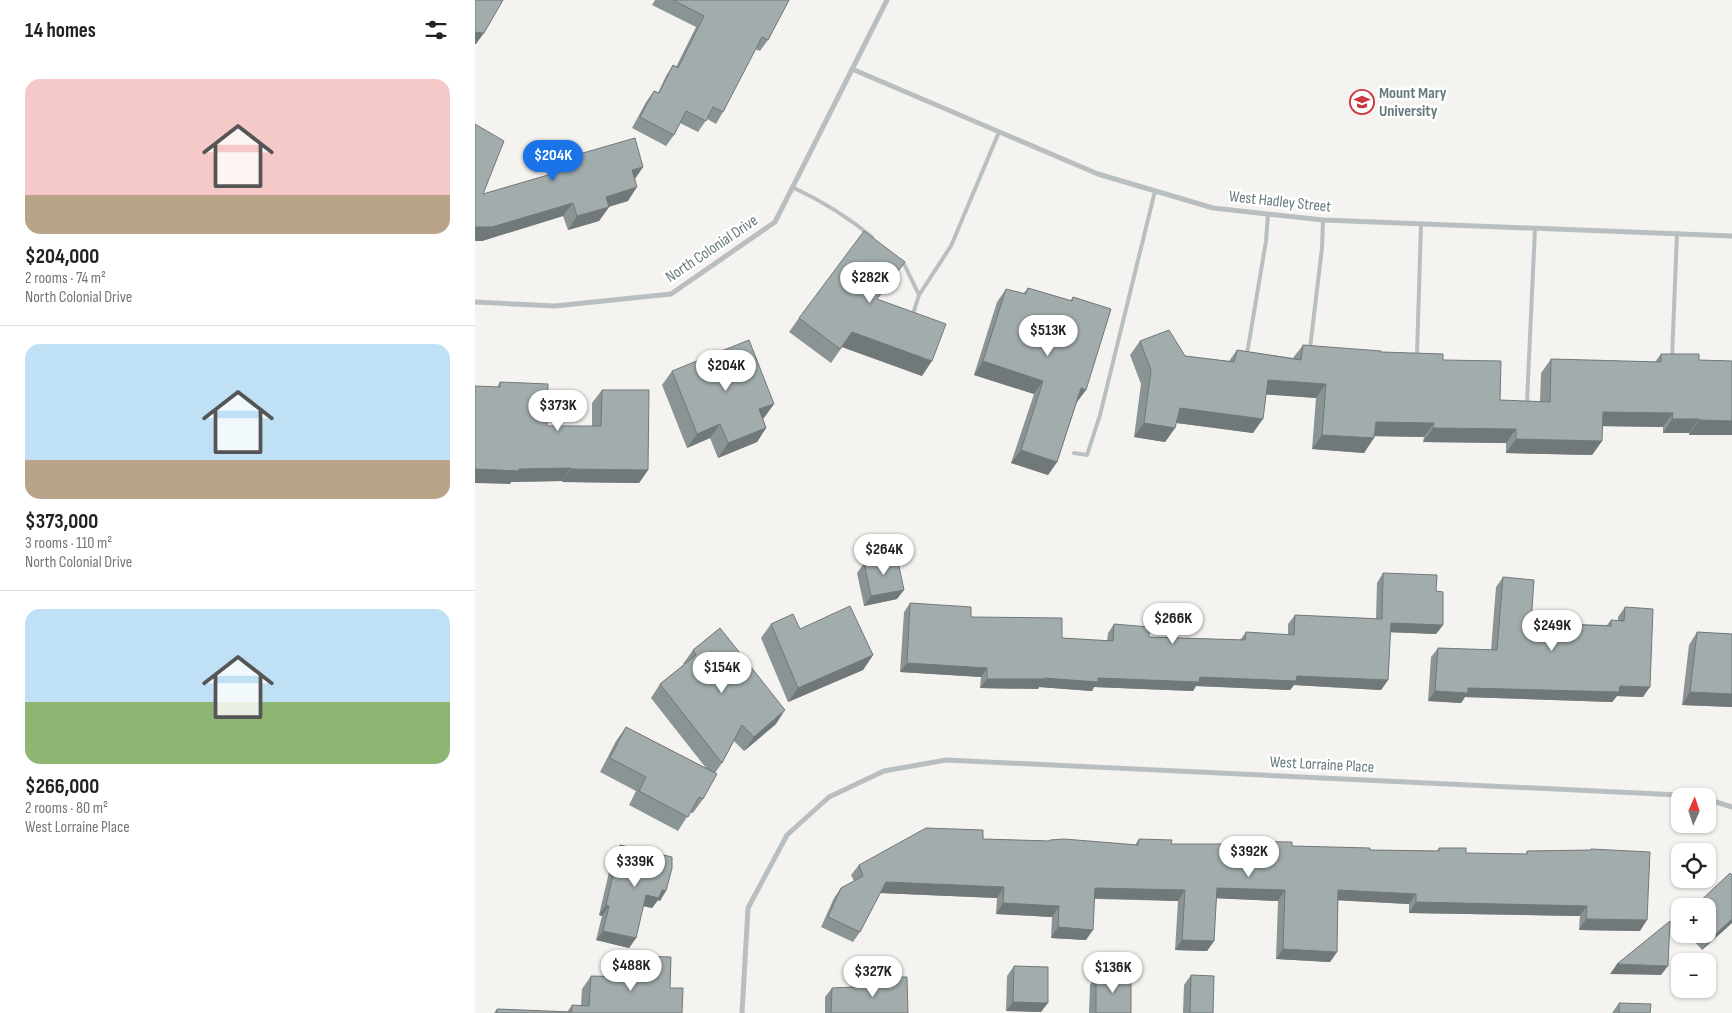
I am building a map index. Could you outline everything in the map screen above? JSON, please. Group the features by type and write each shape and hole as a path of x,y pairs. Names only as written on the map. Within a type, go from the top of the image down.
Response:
{"street":[{"name":"North Colonial Drive","path":"475,302 555,306 671,294 775,222 887,0"},
{"name":"West Hadley Street","path":"852,69 1098,174 1213,208 1323,220 1732,236"},
{"name":"West Lorraine Place","path":"742,1013 749,908 787,835 829,797 884,771 946,760 1671,795"},
{"path":"1716,802 1732,807"}],"lane":[{"path":"912,317 919,295 951,246 999,132"},
{"path":"792,187 861,228 875,240"},
{"path":"1074,453 1087,455 1099,415 1155,190"},
{"path":"1247,354 1266,241 1268,214"},
{"path":"1310,348 1322,248 1323,220"},
{"path":"1417,355 1421,224"},
{"path":"1527,402 1535,228"},
{"path":"1672,361 1677,233"},
{"path":"897,258 904,264 919,295"}],"building":[{"path":"475,0 503,0 484,33 475,32"},
{"path":"673,0 789,0 768,40 762,37 723,112 713,107 706,121 686,111 674,135 640,117 654,91 659,93 673,65 678,68 704,16"},
{"path":"475,124 504,141 483,194 565,170 562,159 635,138 643,167 632,170 637,187 606,197 609,207 577,216 573,203 492,227 475,227"},
{"path":"864,231 905,262 877,299 946,324 932,361 852,332 840,349 799,318"},
{"path":"1028,288 1072,301 1073,297 1111,309 1086,390 1081,388 1057,462 1021,450 1043,381 983,361 1006,289 1026,294"},
{"path":"1169,330 1185,356 1234,362 1237,350 1301,360 1303,345 1381,352 1443,354 1443,360 1501,361 1500,400 1550,402 1551,359 1661,362 1661,354 1699,354 1699,360 1732,361 1732,421 1672,419 1673,413 1603,412 1602,441 1516,439 1516,429 1433,428 1434,423 1376,422 1374,438 1322,435 1326,384 1268,380 1263,419 1180,408 1175,428 1144,423 1151,370 1140,341"},
{"path":"749,340 774,404 759,409 766,428 728,443 720,424 697,434 672,371"},
{"path":"500,382 548,384 547,426 601,426 602,390 649,390 648,470 571,468 519,469 519,471 475,469 475,386 500,387"},
{"path":"897,557 904,590 871,596 864,563"},
{"path":"1383,573 1437,575 1436,591 1443,592 1443,625 1391,623 1388,680 1297,676 1296,681 1200,677 1199,682 1098,678 1098,682 1044,678 987,679 987,668 907,663 910,603 971,607 971,617 1062,618 1062,638 1113,641 1114,624 1149,627 1149,637 1245,640 1246,632 1294,635 1295,615 1382,619"},
{"path":"1503,577 1534,580 1531,623 1611,626 1611,620 1624,621 1625,607 1653,609 1650,687 1620,686 1619,692 1468,688 1468,693 1435,691 1438,648 1497,650"},
{"path":"850,606 873,655 798,688 771,624 793,614 800,629"},
{"path":"720,628 785,710 754,737 742,725 722,763 660,684 696,655 693,650"},
{"path":"1697,632 1732,634 1732,694 1690,692"},
{"path":"626,727 717,774 703,799 699,797 688,817 639,791 646,777 610,758"},
{"path":"926,828 983,830 983,839 1050,841 1064,839 1138,845 1139,839 1172,840 1171,844 1227,844 1227,841 1292,842 1292,846 1370,848 1370,850 1439,851 1439,848 1466,848 1466,853 1527,854 1527,851 1591,849 1650,852 1647,920 1586,919 1587,906 1416,902 1416,894 1338,890 1337,952 1283,949 1285,890 1217,888 1214,941 1182,940 1185,890 1095,888 1093,930 1058,927 1059,906 1003,903 1004,887 886,882 860,932 828,917 841,888 863,876 859,865"},
{"path":"620,845 672,857 672,868 666,891 662,890 659,898 646,895 636,938 603,931 609,906 606,905"},
{"path":"1730,873 1732,875 1732,919 1716,934 1716,898 1703,898"},
{"path":"1670,921 1668,966 1617,964"},
{"path":"635,956 671,957 670,988 683,988 682,1013 497,1013 497,1009 572,1012 572,1005 589,1006 591,976 634,977"},
{"path":"1014,966 1048,967 1048,1003 1013,1002"},
{"path":"1096,975 1131,976 1131,1013 1096,1013"},
{"path":"1191,975 1214,976 1213,1013 1190,1013"},
{"path":"877,977 907,977 908,1013 831,1013 832,988 877,986"},
{"path":"1619,1003 1651,1004 1650,1013 1619,1013"}],"place":[{"name":"Mount Mary University","path":"1362,102"}]}
